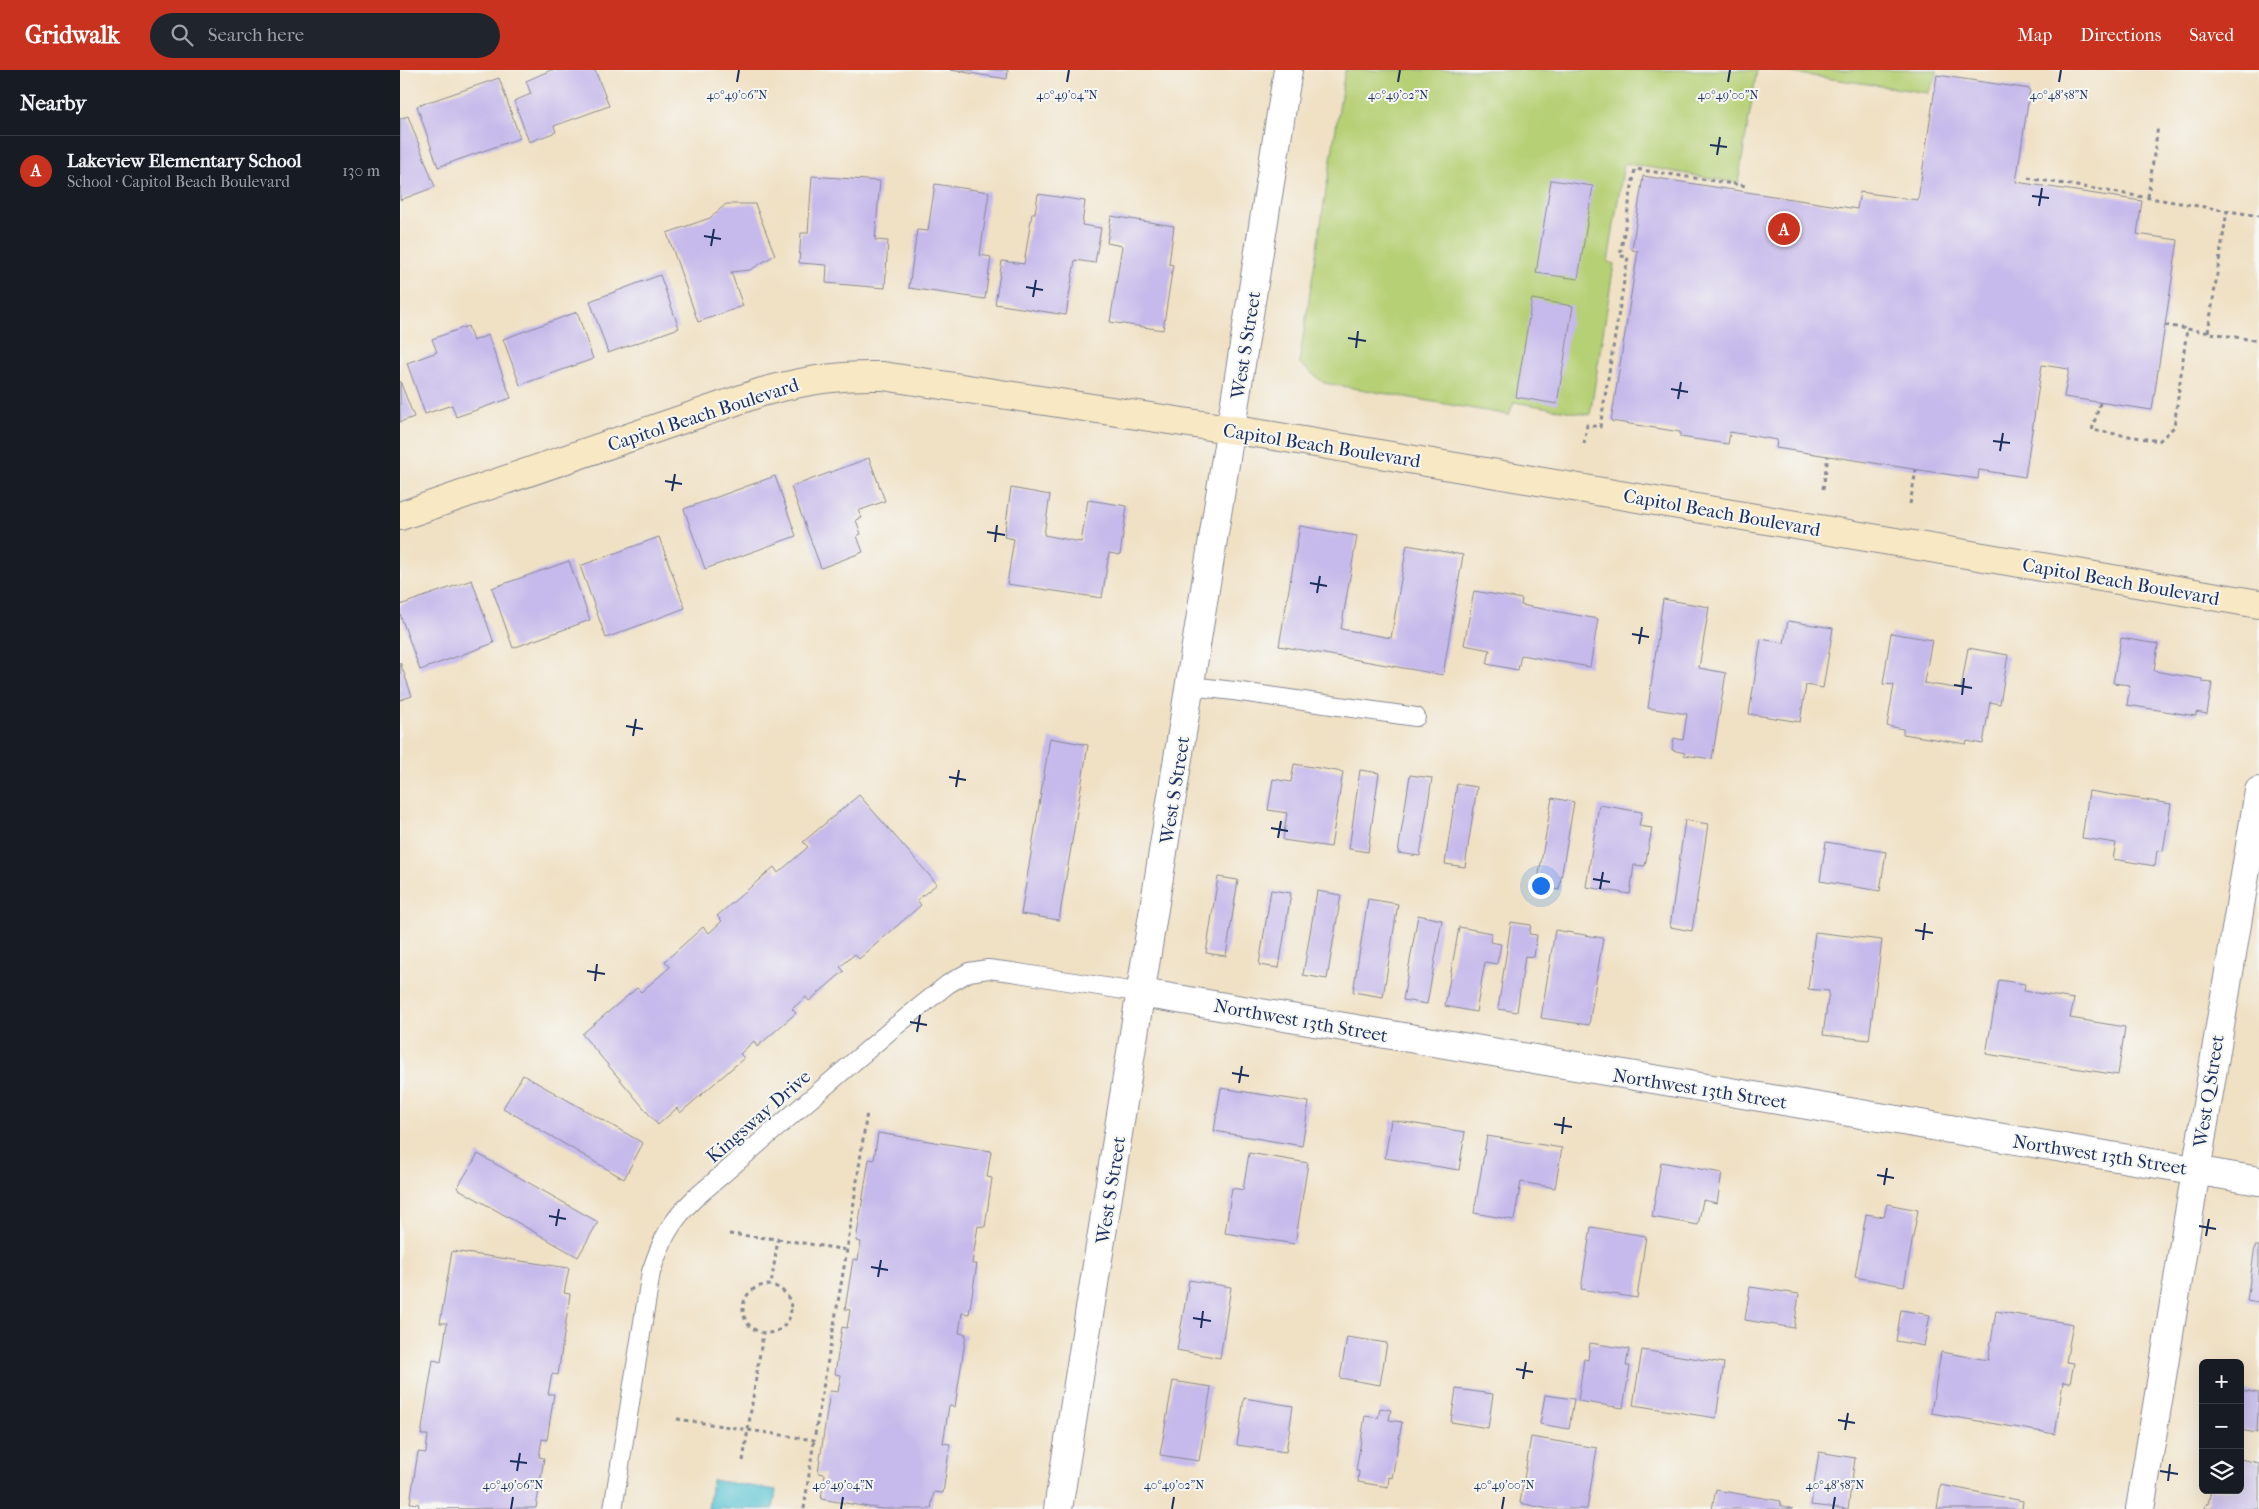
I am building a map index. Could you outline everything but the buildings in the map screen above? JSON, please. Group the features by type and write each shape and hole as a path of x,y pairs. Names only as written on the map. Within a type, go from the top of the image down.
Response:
{"street":[{"name":"West S Street","path":"1058,1509 1142,993 1288,70"},
{"name":"Capitol Beach Boulevard","path":"400,516 762,392 804,380 844,375 896,377 1232,429 2259,604"},
{"name":"West Q Street","path":"2140,1509 2259,791"},
{"name":"Northwest 13th Street","path":"1142,993 2259,1181"}],"lane":[{"path":"1190,686 1416,717"},
{"name":"Kingsway Drive","path":"613,1509 651,1272 661,1241 678,1214 892,1029 948,984 969,972 996,970 1142,993"}],"path":[{"path":"2148,196 2158,126"},
{"path":"1584,444 1587,425 1600,427 1628,257 1620,256 1635,170 1747,186"},
{"path":"2028,178 2148,196 2259,216"},
{"path":"2208,332 2227,211"},
{"path":"2165,325 2259,341"},
{"path":"2100,402 2092,430 2159,441 2174,426 2187,329"},
{"path":"1823,489 1828,456"},
{"path":"1910,504 1916,470"},
{"path":"804,1509 847,1250 867,1112"},
{"path":"728,1234 778,1239 847,1250"},
{"path":"771,1285 778,1239"},
{"path":"762,1285 771,1285 784,1292 791,1305 791,1313 784,1327 770,1334 763,1334 748,1325 742,1309 743,1301 754,1288 762,1285"},
{"path":"743,1461 763,1334"},
{"path":"677,1419 814,1440"}],"green space":[{"path":"1345,70 1757,70 1738,183 1624,163 1608,262 1614,264 1590,415 1514,402 1509,415 1324,383 1299,363"},
{"path":"1772,70 1937,70 1937,75 1928,93"}],"water":[{"path":"712,1480 776,1490 773,1509 708,1509"}],"place":[{"name":"Lakeview Elementary School","path":"1784,229"}]}
